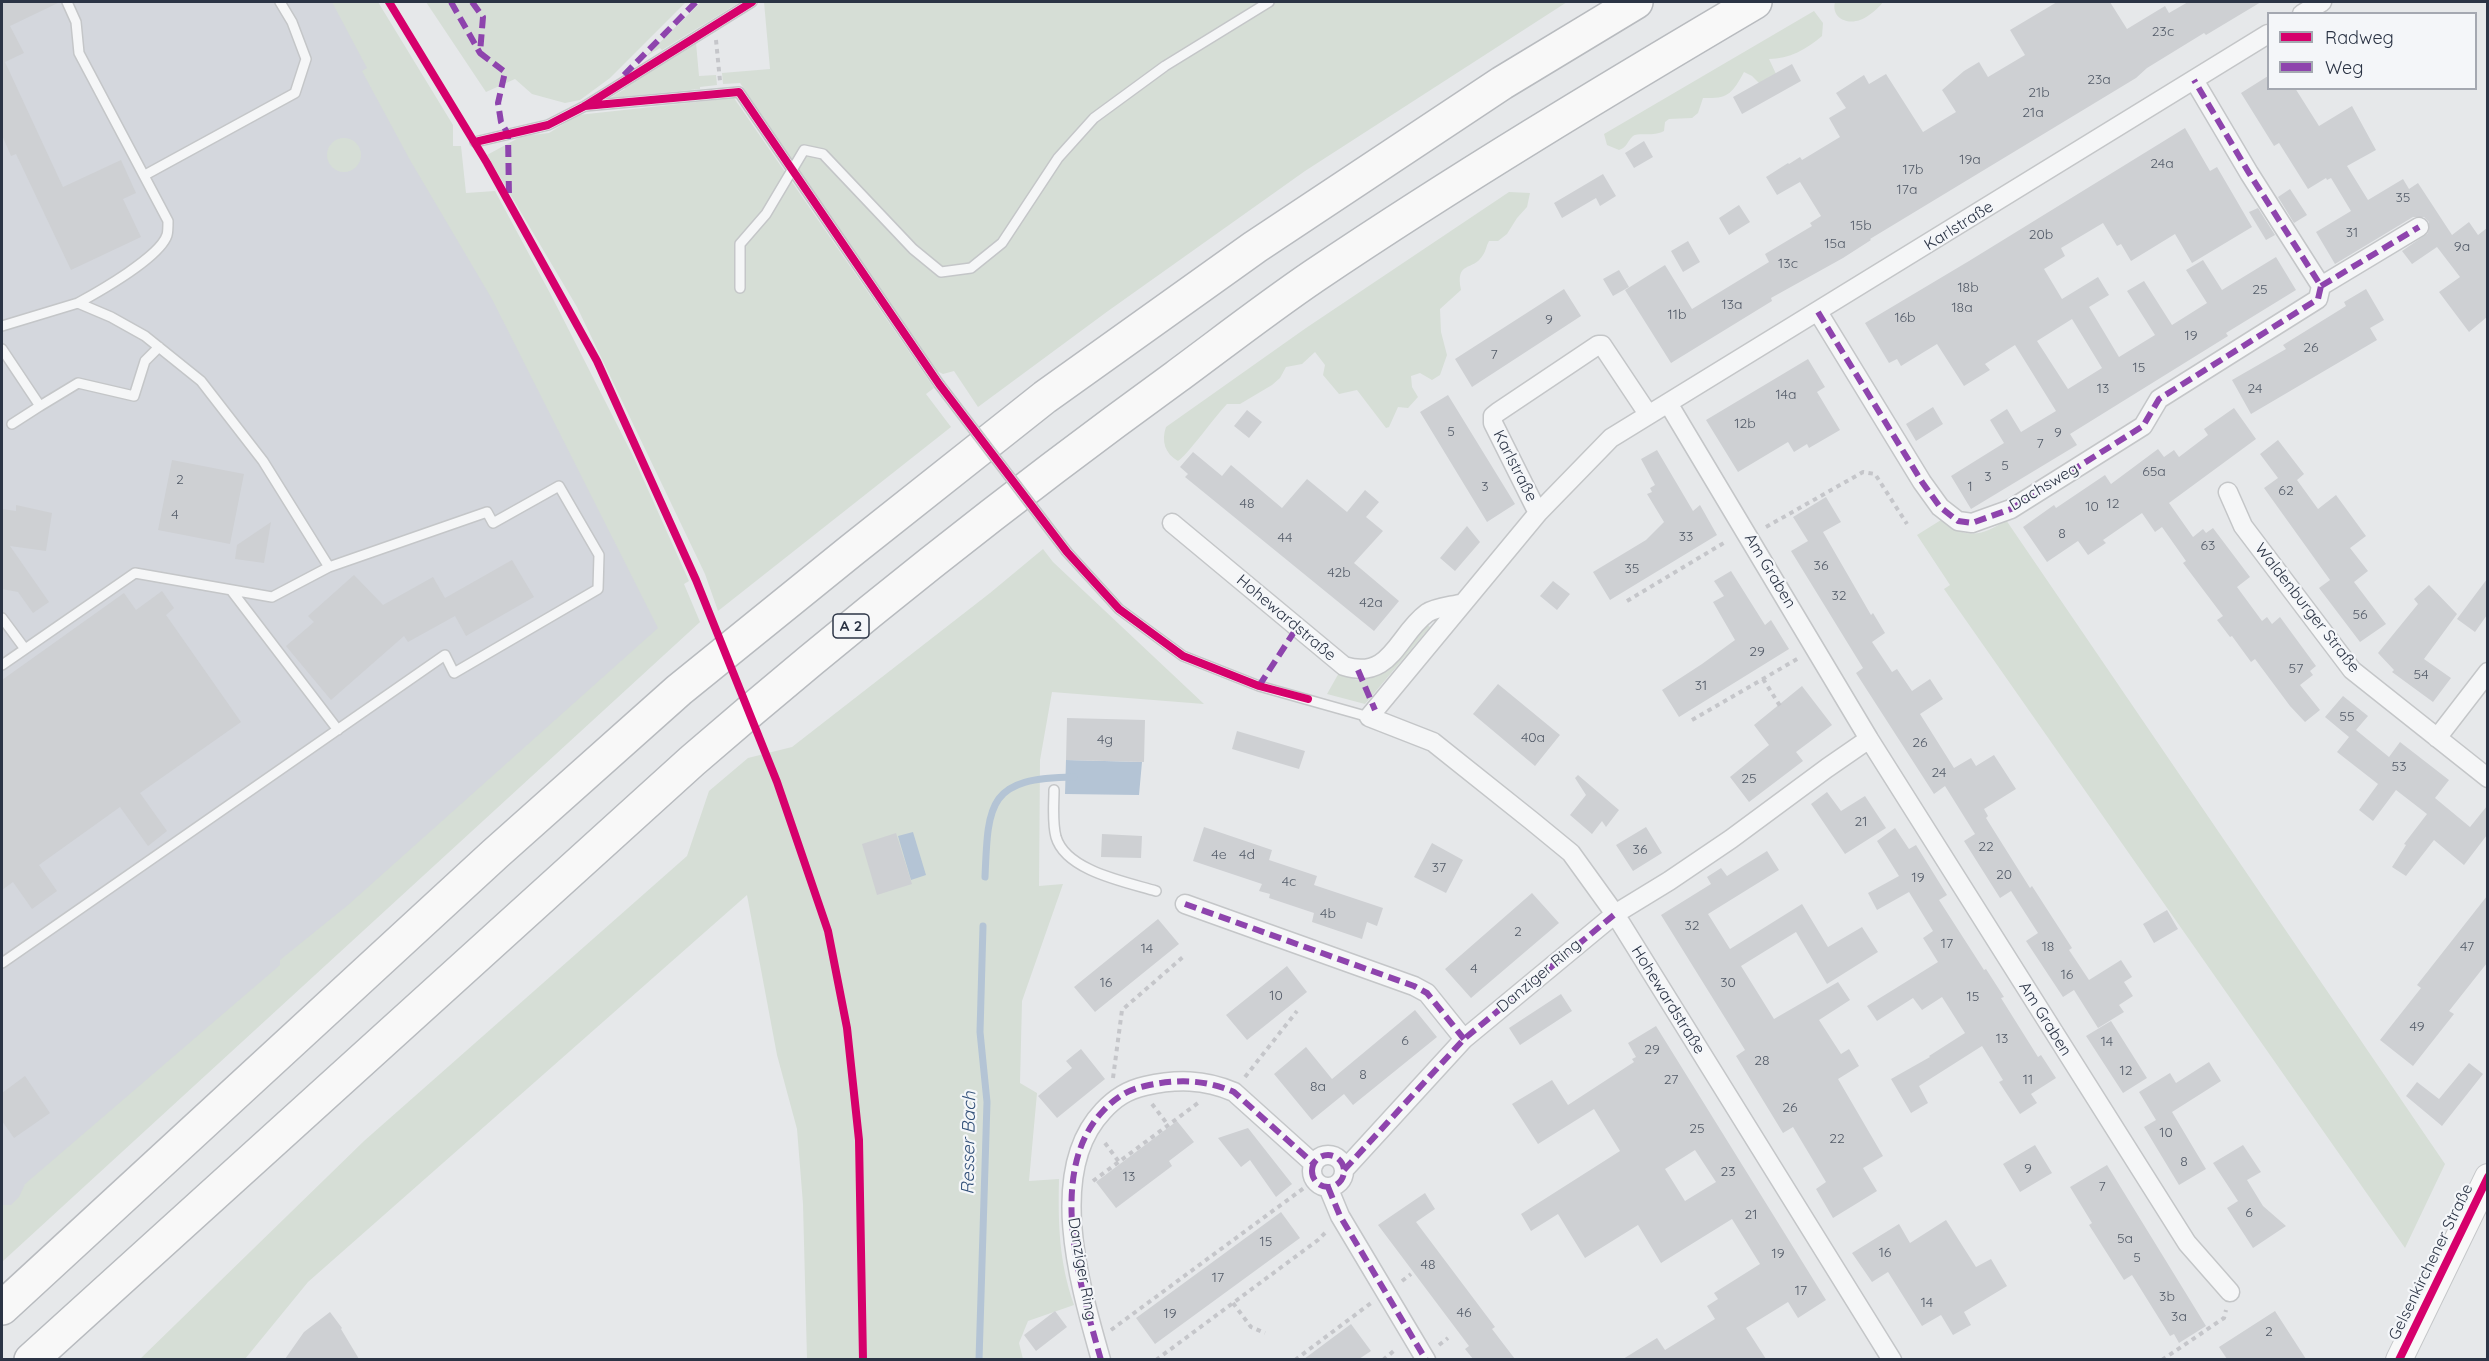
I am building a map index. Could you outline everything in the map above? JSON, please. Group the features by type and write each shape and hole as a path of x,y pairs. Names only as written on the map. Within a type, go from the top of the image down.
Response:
{"highway":[{"path":"2,1308 495,854 670,698 861,542 1045,397 1255,247 1502,83 1636,2"},
{"name":"A 2","path":"31,1359 692,761 776,688 925,567 1092,437 1312,278 1526,138 1755,2"}],"main road":[{"name":"Gelsenkirchener Straße","path":"2399,1359 2487,1177"}],"street":[{"path":"2305,12 2322,2"},
{"name":"Karlstraße","path":"1369,717 1538,513 1611,438 2267,35"},
{"path":"2194,80 2249,173 2321,286"},
{"name":"Dachsweg","path":"1818,312 1922,482 1940,507 1958,521 1972,524 2011,509 2143,426 2159,399 2318,299 2321,286 2419,227"},
{"name":"Karlstraße","path":"1538,513 1493,423 1493,416 1598,345 1602,345 1648,414"},
{"name":"Am Graben","path":"1668,403 1748,533 1869,739 2187,1243 2230,1292"},
{"name":"Waldenburger Straße","path":"2228,492 2243,526 2352,670 2487,778"},
{"name":"Hohewardstraße","path":"1172,523 1344,666 1358,670 1383,663 1428,612 1463,603"},
{"path":"2437,738 2487,672"},
{"name":"Hohewardstraße","path":"1369,717 1433,742 1571,853 1615,914 1892,1359"},
{"path":"1615,914 1714,851 1869,739"},
{"path":"1185,904 1414,986 1427,993 1464,1039"},
{"name":"Danziger Ring","path":"1319,1177 1341,1180 1344,1170 1464,1039 1615,914"},
{"name":"Danziger Ring","path":"1101,1359 1076,1255 1071,1183 1078,1152 1091,1125 1110,1102 1128,1090 1180,1080 1228,1089"},
{"path":"1228,1089 1319,1177 1385,1293 1426,1359"},
{"path":"1319,1177 1321,1157 1331,1155 1340,1160 1344,1170"}],"lane":[{"path":"2,326 78,303 118,280 153,252 167,236 168,221 79,53 76,22 67,2"},
{"path":"145,176 295,93 306,59 292,22 280,2"},
{"path":"475,142 548,125 585,106 752,2"},
{"path":"740,288 741,244 766,214 804,150 823,154 913,249 941,272 971,268 1002,243 1058,158 1094,118 1165,66 1269,2"},
{"path":"585,106 740,92 939,384 1067,552 1119,609 1183,656 1260,686 1369,717"},
{"path":"78,303 111,317 145,336 201,381 263,461 329,567"},
{"path":"12,424 78,383 134,396 145,361 159,347"},
{"path":"2,349 40,406"},
{"path":"2,665 135,573 272,597 329,567 487,512 493,523 559,486 599,555 598,589 454,673 445,655 2,963"},
{"path":"231,590 338,730"},
{"path":"2,618 25,649"},
{"path":"1054,789 1056,838 1070,857 1093,872 1156,891"}],"path":[{"path":"717,51 720,77"},
{"path":"1627,601 1863,472 1875,474 1907,524"},
{"path":"1692,720 1815,649"},
{"path":"1763,679 1782,709"},
{"path":"1110,1102 1122,1010 1183,957"},
{"path":"1071,1198 1228,1089 1297,1011"},
{"path":"1096,1341 1319,1177"},
{"path":"1156,1359 1318,1240 1340,1216"},
{"path":"2162,1359 2224,1318 2230,1292"},
{"path":"1295,1359 1385,1293"},
{"path":"1233,1303 1251,1327 1265,1334"}],"shaded area":[{"path":"2,2 352,2 669,628 2,1224"},
{"path":"332,2 378,2 453,125 453,146 461,146 466,193 495,191 632,454 689,581 684,584 700,622 2,1262 2,1205 11,1205 19,1197 25,1184 280,965 280,960 348,905 658,628 492,299 410,160 362,71 367,68"},
{"path":"426,2 686,2 610,78 580,100 565,103 532,94 515,79 486,92"},
{"path":"701,2 740,2 662,50 660,48 645,57"},
{"path":"764,2 1567,2 1305,171 978,407 954,371 943,374 935,370 740,83 723,84 722,73 770,69"},
{"path":"1835,2 1883,2 1866,17 1850,21 1837,16"},
{"path":"1814,11 1823,23 1822,36 1797,52 1769,59 1777,76 1765,89 1752,76 1744,72 1728,94 1703,98 1698,113 1692,118 1669,119 1665,122 1664,131 1656,134 1635,135 1619,150 1607,145 1604,134"},
{"path":"696,43 699,76 716,75 717,85 700,87 700,89 610,98 625,89 624,87"},
{"path":"734,98 934,388 926,394 951,427 718,611 705,574 577,307 487,155 522,136 549,133 578,115"},
{"path":"344,138 356,143 361,155 356,167 344,172 332,167 327,155 332,143"},
{"path":"1509,192 1530,193 1527,207 1507,234 1498,241 1489,241 1479,260 1460,274 1461,290 1440,309 1441,332 1447,355 1440,375 1432,380 1420,373 1411,376 1412,387 1418,397 1408,408 1398,407 1389,427 1386,428 1357,390 1339,394 1323,375 1325,365 1315,352 1302,364 1286,367 1280,378 1272,385 1240,404 1227,404 1178,461 1170,455 1164,442 1166,427 1306,328"},
{"path":"1941,520 1958,530 1974,534 1989,530 2006,520 2445,1164 2405,1248 1944,589 1950,585 1917,535"},
{"path":"1043,549 1053,562 1204,704 1052,692 1040,760 1039,886 1063,884 1022,1001 1020,1083 1037,1093 1029,1181 1059,1179 1060,1243 1065,1274 1074,1305 1028,1321 1019,1343 1023,1359 807,1359 803,1204 797,1129 777,1055 747,895 308,1282 245,1359 139,1360 364,1141 687,856 709,791 748,758 792,747"},
{"path":"1426,624 1430,627 1365,704 1327,694 1340,671 1356,680 1372,678"}],"water":[{"path":"1066,760 1142,762 1139,795 1065,794"},
{"path":"913,832 926,875 911,880 898,836"}],"building":[{"path":"2,2 60,2 10,26 24,53 5,62 63,187 121,160 136,193 123,199 141,237 71,270 16,154 11,156 2,135"},
{"path":"2057,2 2110,2 2127,29 2165,6 2169,13 2188,2 2261,2 2206,35 2204,33 2147,68 2136,78 1870,239 1843,258 1771,298 1772,301 1671,363 1625,290 1665,265 1692,309 1769,262 1765,254 1812,226 1810,223 1821,216 1800,182 1777,195 1766,177 1800,157 1802,160 1840,137 1829,118 1846,108 1836,93 1864,75 1869,84 1886,74 1923,132 1956,112 1942,90 1964,71 1979,62 1988,77 2025,55 2010,30"},
{"path":"1792,64 1801,81 1742,114 1733,97"},
{"path":"2267,77 2267,90 2296,90 2319,126 2352,106 2376,150 2347,166 2368,200 2403,179 2409,189 2418,183 2452,235 2469,222 2478,235 2487,228 2487,317 2469,332 2439,292 2460,277 2437,247 2412,264 2402,251 2428,233 2429,222 2424,217 2413,217 2335,264 2316,232 2351,211 2331,178 2327,180 2326,178 2308,189 2279,143 2274,146 2241,93"},
{"path":"2185,128 2210,171 2217,167 2252,227 2192,263 2175,234 2131,261 2121,244 2117,246 2103,223 2061,248 2065,256 2044,269 2062,299 2098,277 2109,295 2089,307 2119,357 2155,335 2127,291 2144,281 2172,325 2207,303 2186,270 2203,260 2222,290 2276,257 2296,290 2226,333 2228,336 2070,434 2077,445 1971,509 1951,476 2004,443 1990,420 2007,409 2021,432 2056,411 2015,345 1985,364 1990,370 1964,386 1937,344 1901,366 1897,359 1889,363 1865,323","holes":["2072,319 2102,368 2068,389 2037,341"]},
{"path":"1644,141 1653,157 1634,168 1625,153"},
{"path":"1603,174 1616,196 1600,206 1596,198 1562,218 1554,203"},
{"path":"2290,189 2307,215 2294,223 2278,197"},
{"path":"1739,205 1750,222 1729,235 1719,218"},
{"path":"2258,208 2275,235 2266,240 2249,212"},
{"path":"1688,241 1700,262 1683,272 1671,251"},
{"path":"1619,270 1629,287 1613,296 1603,279"},
{"path":"1564,289 1581,316 1472,387 1455,359"},
{"path":"2366,289 2384,320 2370,328 2377,340 2251,414 2232,380 2286,349 2283,345 2346,306 2344,302"},
{"path":"1808,359 1825,387 1817,392 1840,430 1809,448 1807,444 1794,452 1788,442 1738,472 1706,420"},
{"path":"1448,395 1515,504 1487,522 1420,412"},
{"path":"1933,407 1943,424 1916,441 1906,424"},
{"path":"2234,408 2256,439 2169,503 2193,537 2203,529 2206,533 2213,528 2250,577 2237,587 2262,621 2267,617 2272,624 2280,617 2316,666 2310,671 2313,675 2300,685 2320,710 2305,722 2290,706 2255,659 2251,662 2217,620 2223,616 2183,563 2186,561 2162,527 2155,532 2142,513 2103,540 2106,543 2088,555 2078,541 2047,562 2023,527 2054,505 2056,508 2105,475 2111,484 2158,449 2164,457 2174,450 2179,457 2208,435 2204,429"},
{"path":"1247,410 1262,422 1249,438 1234,426"},
{"path":"2278,440 2304,474 2297,480 2318,509 2336,495 2366,536 2350,548 2368,571 2354,582 2386,624 2360,642 2319,588 2330,580 2264,488 2278,478 2260,454"},
{"path":"1657,450 1693,511 1700,505 1717,535 1610,600 1593,572 1646,540 1664,522 1647,494 1652,492 1650,488 1655,485 1641,459"},
{"path":"1193,452 1222,476 1231,465 1282,508 1307,479 1347,512 1365,490 1379,502 1366,517 1383,531 1354,563 1399,601 1374,631 1185,477 1188,474 1180,467"},
{"path":"172,460 244,474 230,544 158,530"},
{"path":"1826,497 1841,522 1823,532 1871,615 1873,613 1885,633 1872,642 1892,672 1897,669 1912,691 1930,679 1943,699 1920,714 1954,768 1971,758 1976,766 1994,755 2016,789 1984,809 1988,816 1986,818 2030,888 2032,886 2072,948 2069,950 2089,980 2121,960 2132,977 2124,982 2133,996 2119,1005 2124,1012 2098,1028 2074,990 2063,997 2026,941 2038,933 2011,891 2000,898 1964,841 1975,834 1945,786 1934,794 1856,673 1863,668 1791,551 1808,541 1793,517"},
{"path":"16,505 52,513 46,551 10,546 49,602 33,613 18,592 2,589 2,509 16,511"},
{"path":"271,522 264,563 235,559 237,545"},
{"path":"1467,526 1480,542 1455,571 1440,558"},
{"path":"512,560 534,597 466,636 455,616 408,642 404,636 331,700 286,646 314,622 308,616 354,575 383,605 433,577 445,598"},
{"path":"1731,571 1765,625 1771,620 1789,649 1679,717 1662,690 1735,640 1713,602 1724,596 1714,581"},
{"path":"2487,579 2487,615 2475,632 2457,619"},
{"path":"1553,581 1570,594 1557,610 1540,596"},
{"path":"2429,585 2457,614 2424,659 2451,678 2433,702 2392,672 2394,670 2378,653 2418,604 2414,599"},
{"path":"162,591 174,608 166,615 241,722 140,793 167,831 148,846 120,807 39,865 57,891 32,909 13,882 2,890 2,680 124,593 136,610"},
{"path":"1498,684 1560,735 1535,766 1473,714"},
{"path":"1802,686 1832,725 1796,752 1803,761 1749,802 1730,777 1769,745 1754,725"},
{"path":"2343,696 2368,716 2356,730 2389,757 2400,742 2449,780 2435,798 2470,827 2487,806 2487,835 2464,865 2434,840 2406,876 2392,867 2406,845 2404,844 2427,814 2396,790 2373,821 2359,810 2378,784 2337,752 2349,737 2325,717"},
{"path":"1067,718 1145,720 1144,762 1066,760"},
{"path":"1237,731 1305,751 1299,769 1232,749"},
{"path":"1578,775 1619,810 1606,827 1602,821 1592,834 1570,815 1586,795 1575,778"},
{"path":"1827,792 1841,811 1865,796 1886,828 1845,854 1811,804"},
{"path":"1204,827 1272,850 1269,860 1317,876 1314,885 1383,908 1377,926 1367,922 1362,939 1312,922 1314,913 1269,898 1270,894 1259,891 1262,884 1193,861"},
{"path":"1646,827 1662,853 1633,871 1616,845"},
{"path":"1895,828 1909,849 1916,845 1947,895 1939,900 2004,997 2001,998 2038,1057 2041,1055 2056,1078 2031,1094 2037,1103 2020,1114 1999,1082 2003,1080 1982,1046 1919,1086 1928,1103 1911,1113 1891,1079 1930,1057 1965,1033 1942,997 1922,1010 1913,998 1877,1021 1867,1006 1938,962 1923,938 1933,931 1909,892 1877,910 1868,893 1899,876 1877,841"},
{"path":"896,833 912,884 877,895 862,844"},
{"path":"1102,834 1142,836 1141,858 1101,857"},
{"path":"1432,843 1463,860 1446,893 1414,877"},
{"path":"1767,851 1779,870 1708,914 1730,949 1802,904 1828,947 1862,927 1878,952 1827,984 1796,932 1741,966 1774,1019 1838,982 1850,1000 1819,1020 1841,1054 1849,1049 1859,1066 1838,1079 1883,1156 1863,1168 1877,1191 1833,1218 1816,1189 1826,1182 1793,1127 1783,1133 1736,1056 1745,1050 1661,915 1711,884 1707,877 1721,868 1727,876"},
{"path":"1532,893 1559,923 1471,998 1445,969"},
{"path":"2487,896 2487,963 2449,1011 2454,1014 2413,1066 2380,1040 2421,988 2417,985"},
{"path":"2167,910 2178,929 2154,943 2143,924"},
{"path":"1158,919 1179,944 1095,1012 1074,987"},
{"path":"1287,966 1307,992 1247,1040 1226,1015"},
{"path":"1561,994 1572,1011 1520,1045 1509,1028"},
{"path":"1415,1010 1437,1037 1353,1105 1344,1094 1312,1120 1274,1074 1306,1047 1332,1079"},
{"path":"2111,1021 2147,1078 2123,1093 2086,1036"},
{"path":"1656,1026 1826,1300 1798,1318 1788,1302 1746,1328 1766,1359 1623,1359 1657,1338 1665,1350 1715,1319 1707,1306 1718,1299 1714,1293 1760,1264 1732,1219 1661,1263 1638,1225 1585,1258 1558,1214 1531,1231 1521,1214 1620,1151 1594,1109 1538,1144 1512,1104 1552,1080 1568,1105 1634,1062 1632,1059 1636,1057 1628,1043","holes":["1695,1150 1716,1182 1685,1201 1665,1169"]},
{"path":"1081,1049 1105,1079 1057,1118 1038,1096 1072,1068 1066,1061"},
{"path":"2209,1062 2221,1081 2172,1112 2206,1169 2179,1185 2144,1127 2156,1120 2139,1092 2170,1073 2176,1083"},
{"path":"2469,1063 2483,1074 2442,1126 2406,1096 2417,1082 2439,1099"},
{"path":"25,1076 50,1113 14,1138 2,1121 2,1093"},
{"path":"1177,1121 1194,1142 1169,1161 1172,1166 1116,1208 1096,1182"},
{"path":"1248,1128 1292,1184 1276,1197 1250,1160 1241,1167 1218,1138"},
{"path":"2035,1145 2052,1173 2020,1192 2003,1164"},
{"path":"2243,1145 2261,1172 2247,1180 2263,1206 2286,1226 2253,1248 2227,1208 2238,1201 2213,1163"},
{"path":"2107,1165 2206,1326 2179,1343 2174,1334 2170,1336 2132,1275 2124,1280 2089,1225 2092,1223 2070,1187"},
{"path":"1425,1193 1435,1209 1416,1222 1495,1327 1492,1329 1515,1359 1473,1359 1465,1349 1469,1346 1378,1225"},
{"path":"1281,1212 1300,1238 1155,1344 1136,1318"},
{"path":"1946,1220 1976,1267 1991,1259 2007,1286 1964,1312 1971,1325 1953,1335 1941,1315 1922,1326 1888,1272 1872,1282 1852,1253 1899,1224 1910,1243"},
{"path":"1055,1311 1067,1327 1036,1351 1024,1335"},
{"path":"2275,1311 2306,1359 2227,1359 2219,1347"},
{"path":"330,1312 342,1328 359,1359 285,1359 304,1332"},
{"path":"1351,1324 1371,1351 1359,1359 1304,1359"}],"waterway":[{"name":"Resser Bach","path":"985,877 988,829 992,812 999,799 1009,789 1025,782 1046,778 1074,777"},
{"name":"Resser Bach","path":"979,1360 987,1102 980,1032 983,926"}],"marked path":[{"path":"451,2 480,53"},
{"path":"472,2 483,17 480,53 505,72 498,103 501,122 508,134 509,196"},
{"path":"624,75 696,2"},
{"path":"1818,312 1922,482 1940,507 1958,521 1972,523 2011,509 2143,426 2159,399 2318,299 2321,286 2249,173 2194,80"},
{"path":"2321,286 2419,227"},
{"path":"1259,686 1298,626"},
{"path":"1358,670 1375,710"},
{"path":"1185,904 1414,986 1427,993 1464,1039"},
{"path":"1344,1170 1464,1039 1615,914"},
{"path":"1101,1360 1078,1266 1073,1232 1072,1198 1075,1166 1085,1136 1108,1106 1127,1092 1168,1082 1201,1083 1223,1088 1234,1092 1314,1164"},
{"path":"1328,1155 1339,1160 1344,1171 1339,1182 1328,1187 1317,1182 1312,1171 1317,1160 1328,1155"},
{"path":"1328,1187 1340,1216 1426,1360"}],"cycle path":[{"path":"389,2 487,163 597,361 696,580 777,782 828,931 847,1028 859,1140 863,1360"},
{"path":"475,142 548,125 585,106 752,2"},
{"path":"585,106 739,92 939,384 1067,552 1119,609 1183,656 1259,686 1308,699"},
{"path":"2399,1360 2488,1177"}]}
